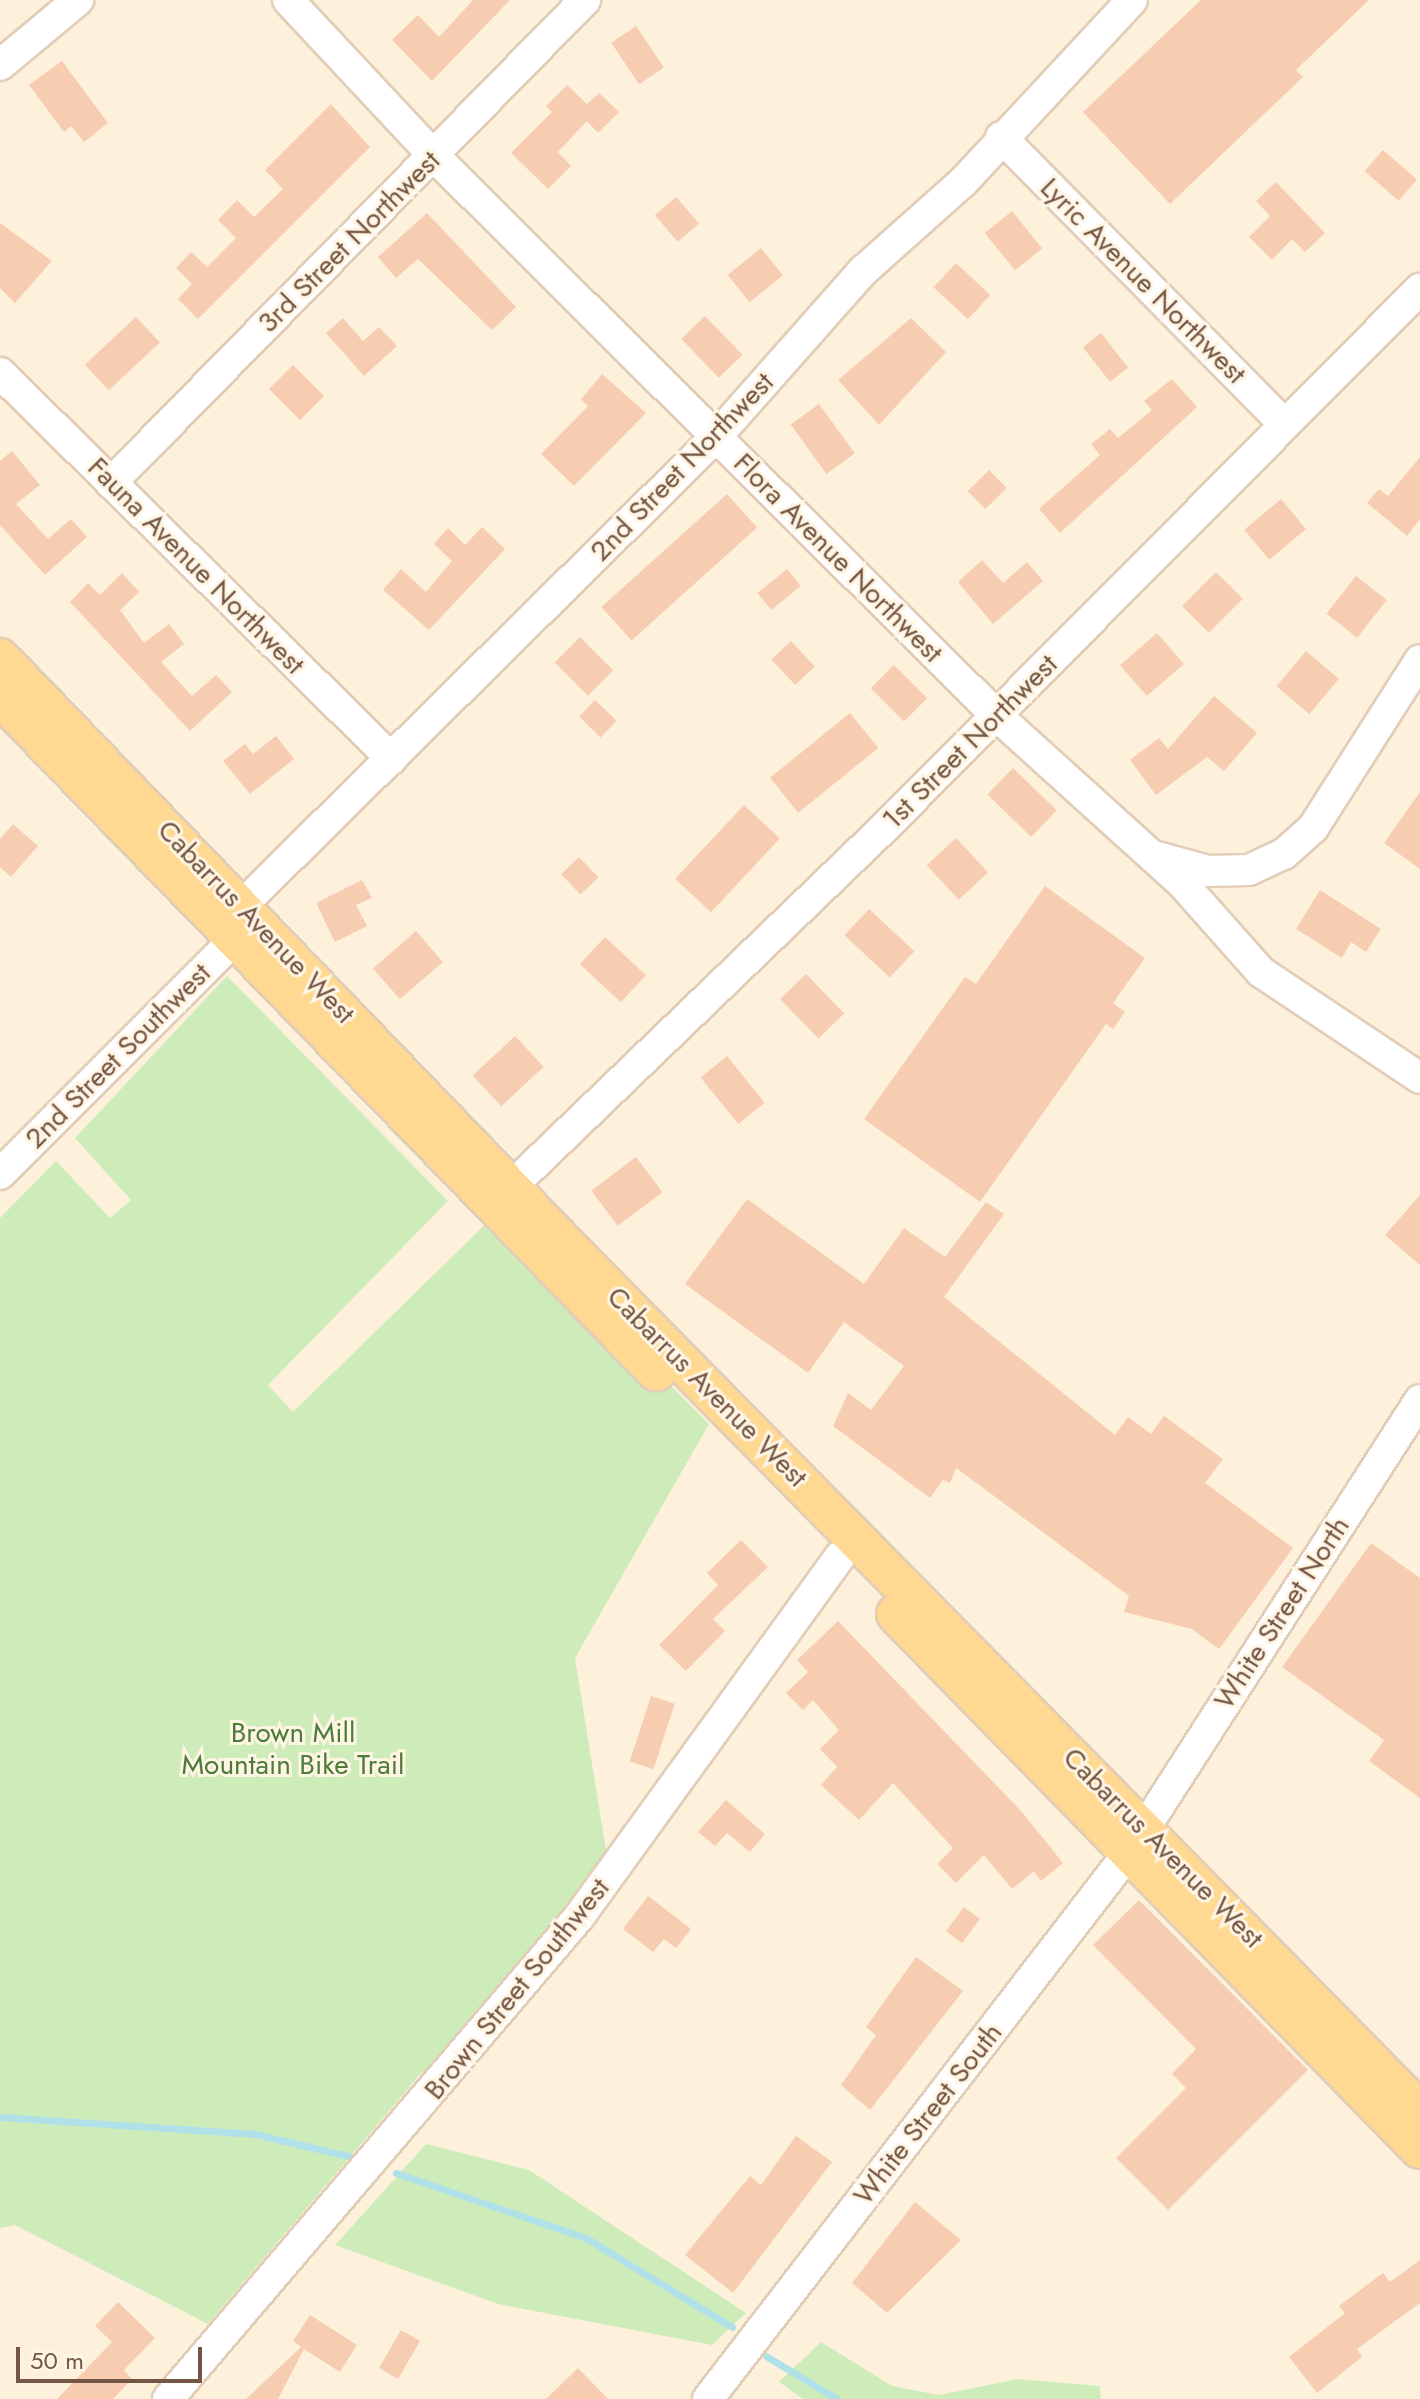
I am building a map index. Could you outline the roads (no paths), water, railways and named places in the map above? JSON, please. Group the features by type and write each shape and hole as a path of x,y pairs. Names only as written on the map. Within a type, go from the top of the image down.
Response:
{"main road":[{"name":"Cabarrus Avenue West","path":"0,658 233,923 840,1557 1420,2111"},
{"name":"Cabarrus Avenue West","path":"0,697 511,1187 1137,1839 1420,2149"}],"street":[{"path":"0,65 78,0"},
{"name":"Flora Avenue Northwest","path":"288,0 434,156 996,715 1151,856 1198,884 1261,972 1420,1078"},
{"name":"3rd Street Northwest","path":"111,483 585,0"},
{"name":"2nd Street Northwest","path":"233,923 392,759 716,437 863,271 1001,137 1132,0"},
{"name":"Lyric Avenue Northwest","path":"1001,137 1285,425"},
{"name":"1st Street Northwest","path":"511,1187 996,715 1420,289"},
{"name":"Fauna Avenue Northwest","path":"0,373 392,759"},
{"path":"1198,884 1249,870 1284,854 1313,828 1420,660"},
{"path":"0,677 53,715"},
{"name":"2nd Street Southwest","path":"0,1174 233,923"},
{"name":"White Street North","path":"1137,1839 1420,1400"},
{"name":"Brown Street Southwest","path":"168,2399 579,1917 840,1557"},
{"name":"White Street South","path":"708,2399 1137,1839"}],"waterway":[{"path":"0,2117 255,2134 352,2157"},
{"path":"396,2173 586,2238 732,2327"},
{"path":"766,2356 837,2399"}],"park label":[{"name":"Brown Mill Mountain Bike Trail","path":"293,1749"}]}
